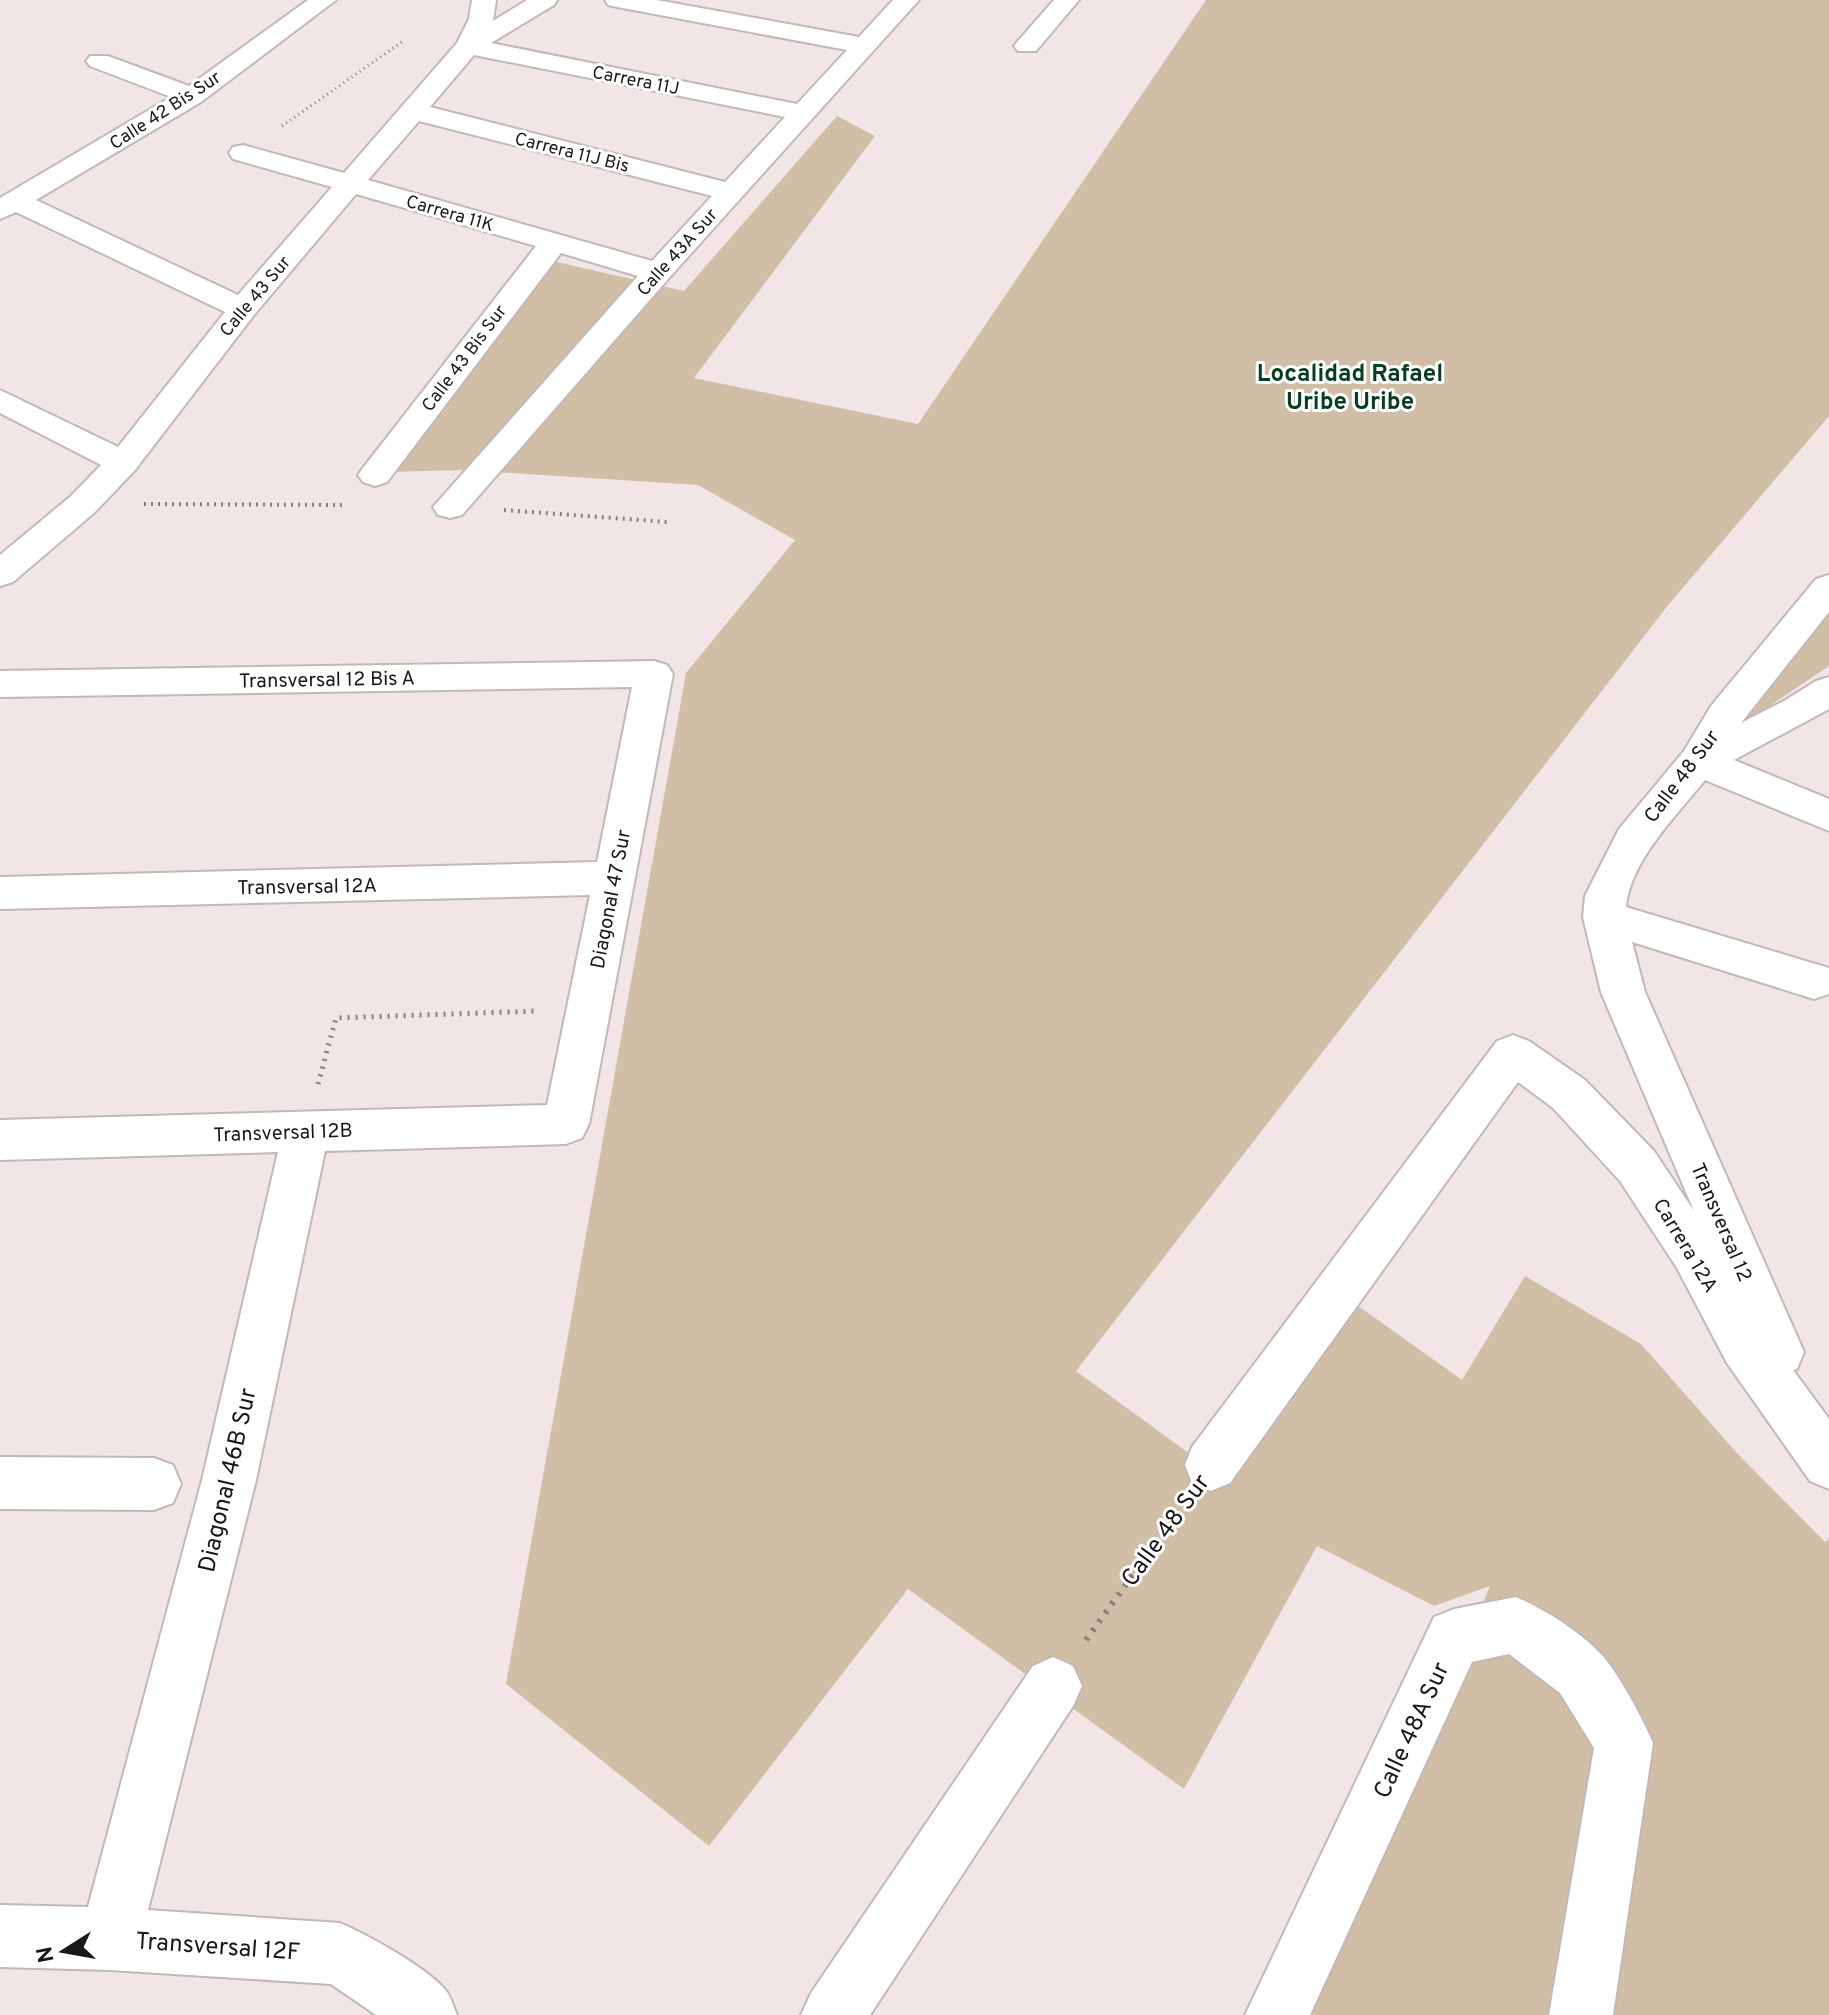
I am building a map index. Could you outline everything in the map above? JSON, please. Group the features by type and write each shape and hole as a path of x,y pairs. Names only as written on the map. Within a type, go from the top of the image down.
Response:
{"street":[{"name":"Calle 42 Bis Sur","path":"8,206 192,96 324,0"},
{"name":"Calle 43 Sur","path":"0,574 83,504 123,463 243,309 468,46 481,19 484,0"},
{"path":"468,46 545,0"},
{"path":"617,0 865,46"},
{"name":"Calle 43A Sur","path":"450,507 658,272 907,0"},
{"path":"1027,46 1067,0"},
{"name":"Carrera 11J","path":"468,46 804,113"},
{"path":"99,61 192,96"},
{"name":"Carrera 11J Bis","path":"413,111 731,192"},
{"name":"Carrera 11K","path":"243,153 658,272"},
{"path":"8,206 243,309"},
{"name":"Calle 43 Bis Sur","path":"375,475 554,242"},
{"path":"0,400 123,463"},
{"name":"Calle 48 Sur","path":"1623,992 1604,917 1606,896 1633,840 1698,761 1725,716 1829,587"},
{"name":"Transversal 12 Bis A","path":"0,684 654,674"},
{"name":"Diagonal 47 Sur","path":"566,1124 654,674"},
{"path":"1698,761 1825,698"},
{"path":"1698,761 1829,816"},
{"name":"Transversal 12A","path":"0,893 614,878"},
{"path":"1604,917 1814,981"},
{"name":"Transversal 12","path":"1623,992 1758,1307 1825,1436"},
{"name":"Calle 48 Sur","path":"1211,1465 1513,1054"},
{"name":"Carrera 12A","path":"1513,1054 1569,1094 1637,1166 1694,1252 1745,1346 1825,1436"},
{"name":"Transversal 12B","path":"0,1140 566,1124"},
{"name":"Diagonal 46B Sur","path":"110,1939 229,1480 306,1132"},
{"path":"0,1483 154,1484"},
{"name":"Calle 48A Sur","path":"1277,2015 1454,1637 1516,1625 1580,1673 1624,1743 1581,2015"},
{"path":"833,2015 1053,1686"},
{"name":"Transversal 12F","path":"0,1936 110,1939 340,1954 413,2011"}],"path":[{"path":"243,153 402,42"},
{"path":"306,1132 336,1018 588,1009"},
{"name":"Calle 48 Sur","path":"1053,1686 1211,1465"}],"shaded area":[{"path":"1206,0 1829,0 1829,416 1669,604 1076,1371 1230,1483 1354,1303 1462,1380 1525,1276 1641,1344 1735,1451 1825,1542 1829,1539 1829,2015 1312,2015 1490,1586 1434,1606 1317,1546 1184,1789 908,1589 709,1846 506,1684 686,673 795,540 698,485 463,470 387,472 539,258 684,291 837,116 875,136 694,378 918,424"},
{"path":"1829,612 1829,666 1738,727"}],"district":[{"name":"Localidad Rafael Uribe Uribe","path":"1350,387"}]}
